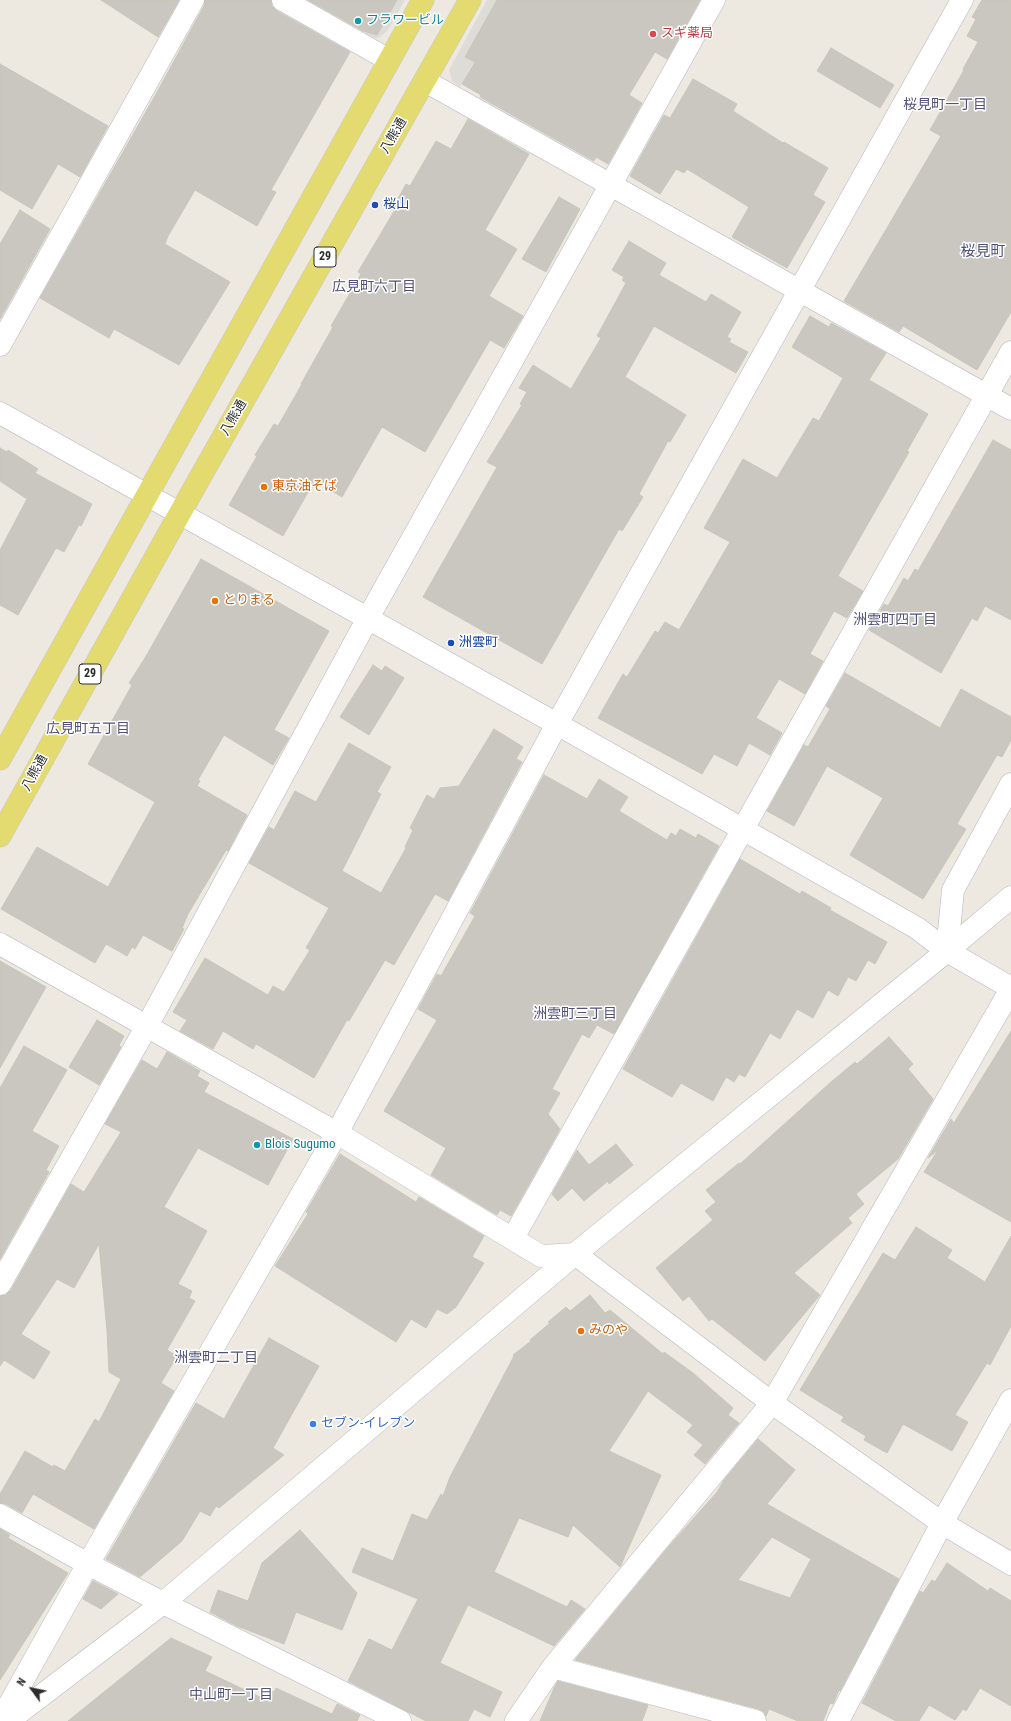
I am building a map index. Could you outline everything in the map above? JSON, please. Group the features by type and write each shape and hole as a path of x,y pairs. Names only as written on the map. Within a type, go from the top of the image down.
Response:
{"main road":[{"path":"0,759 423,0"},
{"name":"八熊通","path":"0,836 180,513 470,0"}],"street":[{"path":"0,345 193,0"},
{"path":"283,0 390,60"},
{"path":"0,1284 147,1026 368,618 714,0"},
{"path":"0,1721 88,1564 337,1133 557,724 962,0"},
{"path":"425,80 1011,409"},
{"path":"513,1238 742,828 1011,352"},
{"path":"0,413 742,828 917,928 947,950 1011,989 772,1403 553,1667 516,1721"},
{"path":"947,950 953,890 1011,784"},
{"path":"8,1721 162,1603 575,1254 1011,897"},
{"path":"0,944 337,1133 541,1256 575,1254 772,1403 942,1523 1011,1564"},
{"path":"838,1721 942,1523 1011,1400"},
{"path":"0,1515 162,1603 400,1721"},
{"path":"553,1667 755,1721"}],"shaded area":[{"path":"385,0 405,0 388,30 379,38 374,38 366,34"},
{"path":"487,0 508,0 460,87 452,81 449,70"}],"building":[{"path":"101,0 179,0 158,37"},
{"path":"205,0 271,0 272,6 277,11 350,52 271,190 276,192 257,226 195,190 168,236 165,244 230,282 179,365 114,329 109,338 40,298 156,94 204,6"},
{"path":"308,0 397,0 377,35 363,31"},
{"path":"497,0 700,0 667,59 655,52 629,95 642,103 608,164 596,157 594,161 480,97 481,95 462,84 475,62 465,57"},
{"path":"982,0 1011,0 1011,312 977,370 903,326 899,332 844,301 941,136 930,130 978,42 967,36 976,19 972,17"},
{"path":"831,48 894,85 880,108 817,71"},
{"path":"0,64 108,126 80,177 58,164 32,209 0,190"},
{"path":"693,79 737,104 733,111 783,143 784,142 828,168 813,195 825,202 787,268 732,237 749,207 687,169 684,173 676,169 660,194 630,176 664,115 670,118"},
{"path":"468,119 529,154 485,230 517,249 489,296 523,316 504,348 490,340 425,452 382,427 342,497 317,482 313,488 311,487 283,536 229,505 257,456 255,455 274,424 278,426 302,384 333,327 331,326 361,274 358,272 396,208 394,206 406,184 410,186 436,141 451,149"},
{"path":"559,197 580,209 546,272 522,259"},
{"path":"20,210 50,229 0,319 0,244"},
{"path":"629,241 666,263 659,275 706,302 711,294 741,312 727,337 731,339 729,342 748,352 736,373 654,326 625,377 686,415 670,442 668,441 639,494 643,497 622,531 619,529 542,664 423,597 497,467 487,462 522,405 520,404 527,392 519,388 533,365 571,389 601,338 597,336 626,283 622,280 624,277 612,270"},
{"path":"810,316 829,327 831,323 886,353 869,380 928,414 907,451 909,452 838,576 863,591 847,618 834,611 810,654 823,661 805,694 779,679 756,718 782,733 770,755 749,743 737,766 714,754 702,774 598,718 623,674 627,677 655,631 658,633 665,622 679,630 730,542 704,528 743,459 777,478 813,418 819,421 843,378 792,347"},
{"path":"993,440 1011,450 1011,620 985,606 977,621 972,618 941,673 869,630 884,604 888,606 904,578 908,581 915,569 918,571"},
{"path":"0,448 7,452 8,450 38,469 35,473 92,504 81,526 79,525 64,552 56,548 18,615 0,605 0,550 27,499 0,481"},
{"path":"201,559 329,631 274,730 289,738 273,765 224,735 198,780 200,781 197,786 247,815 228,851 226,850 188,914 182,928 184,929 172,951 143,935 135,949 132,947 127,956 106,944 95,963 1,909 37,847 108,887 155,802 88,764 132,685 129,683 145,658"},
{"path":"373,665 382,671 385,666 404,678 369,735 340,717"},
{"path":"845,673 940,728 961,689 1011,717 1011,740 1002,757 997,755 957,824 966,829 923,899 850,855 883,798 827,766 794,826 767,811 804,745 808,747 830,709 826,706"},
{"path":"494,729 523,747 516,759 522,762 448,901 435,894 394,965 385,960 349,1021 347,1020 314,1078 256,1044 253,1049 223,1031 213,1049 180,1031 187,1020 173,1012 205,958 268,995 273,986 284,992 310,950 306,948 329,908 249,863 269,827 274,830 295,791 316,802 349,743 391,767 377,792 381,794 342,871 381,893 406,848 405,847 413,830 410,828 427,795 434,799 440,788 459,786"},
{"path":"544,775 587,799 599,779 628,797 619,811 667,840 671,833 676,836 680,829 696,838 698,834 719,846 614,1034 597,1025 589,1038 582,1034 552,1089 560,1093 548,1114 560,1129 511,1216 500,1210 497,1215 431,1175 446,1148 384,1111 437,1020 418,1009 437,974 441,976 475,916 470,913"},
{"path":"740,859 800,894 802,891 831,908 830,910 887,942 875,964 868,960 856,981 848,977 838,996 828,990 813,1018 797,1009 780,1039 770,1033 745,1077 739,1074 734,1082 726,1077 713,1101 681,1083 672,1097 623,1069"},
{"path":"0,961 46,987 0,1068"},
{"path":"97,1020 124,1036 119,1045 121,1047 99,1085 69,1067"},
{"path":"1011,1031 1011,1222 924,1172 938,1150 928,1158 951,1119 954,1123"},
{"path":"889,1037 913,1064 908,1069 933,1099 898,1159 856,1194 864,1204 848,1218 852,1223 794,1273 820,1295 765,1361 712,1319 709,1321 689,1296 683,1301 656,1268 713,1220 705,1211 716,1202 706,1190 739,1163 740,1164 831,1082 855,1062 857,1064"},
{"path":"24,1046 67,1070 32,1131 59,1146 46,1170 49,1172 0,1259 0,1088"},
{"path":"167,1052 200,1071 197,1076 209,1083 204,1092 293,1139 268,1185 198,1148 164,1207 207,1231 178,1284 192,1291 189,1298 195,1301 167,1350 177,1356 161,1383 174,1391 94,1529 33,1494 22,1513 6,1504 0,1503 0,1494 25,1451 53,1467 54,1465 65,1471 95,1419 99,1422 121,1379 109,1372 99,1244 74,1288 57,1279 21,1334 50,1352 34,1379 4,1360 0,1366 0,1296 6,1295 11,1290 71,1184 84,1192 121,1132 105,1124 142,1060 157,1069"},
{"path":"616,1144 633,1165 609,1184 608,1181 584,1201 572,1188 558,1201 552,1194 577,1150 589,1165"},
{"path":"340,1154 416,1202 419,1197 484,1236 472,1257 484,1263 456,1307 447,1314 437,1309 426,1328 411,1319 396,1342 275,1266 308,1214 306,1212"},
{"path":"916,1227 952,1250 947,1258 985,1282 1011,1236 1011,1326 990,1365 987,1363 955,1415 968,1422 952,1451 903,1424 887,1453 864,1440 866,1436 841,1421 844,1417 800,1390 883,1253 895,1260"},
{"path":"590,1295 605,1313 610,1310 663,1354 664,1352 693,1373 733,1408 728,1415 739,1423 705,1464 694,1455 703,1445 687,1432 693,1425 648,1391 609,1451 661,1475 620,1567 573,1525 568,1537 519,1518 494,1572 567,1607 571,1600 585,1609 554,1646 468,1605 440,1663 502,1692 490,1717 474,1709 468,1721 426,1721 348,1681 369,1639 392,1650 418,1599 352,1572 362,1548 393,1561 412,1514 427,1520 441,1494 443,1496 450,1477 514,1356 513,1355 531,1341 530,1340 550,1323 548,1322 566,1307 570,1311"},
{"path":"269,1338 319,1366 273,1448 284,1455 219,1508 216,1506 210,1516 200,1511 182,1541 140,1577 106,1559 196,1403 224,1419"},
{"path":"758,1439 795,1470 767,1504 899,1579 840,1691 839,1690 833,1704 830,1703 823,1721 798,1721 769,1709 766,1716 764,1712 758,1709 575,1660 670,1545 717,1492 724,1480","holes":["772,1537 811,1559 790,1598 738,1580"]},
{"path":"0,1529 10,1535 8,1538 68,1573 0,1680"},
{"path":"300,1530 357,1593 342,1630 296,1612 284,1644 237,1626 210,1612 218,1590 248,1601 262,1563"},
{"path":"947,1563 988,1591 990,1588 1011,1601 1011,1706 980,1688 966,1711 963,1709 955,1720 929,1705 919,1721 896,1721 862,1703 920,1591 923,1593 932,1580 935,1582"},
{"path":"93,1581 118,1594 101,1609 83,1599"},
{"path":"171,1638 212,1657 205,1671 266,1700 270,1691 274,1692 276,1688 332,1714 337,1704 360,1715 357,1721 68,1721"},
{"path":"558,1681 648,1705 642,1721 540,1721"}],"place":[{"name":"フラワービル","path":"358,21"},
{"name":"スギ薬局","path":"653,34"},
{"name":"桜山","path":"375,205"},
{"name":"東京油そば","path":"264,487"},
{"name":"とりまる","path":"215,601"},
{"name":"洲雲町","path":"451,643"},
{"name":"Blois Sugumo","path":"257,1145"},
{"name":"みのや","path":"581,1331"},
{"name":"セブン-イレブン","path":"313,1424"}],"district":[{"name":"桜見町一丁目","path":"945,105"},
{"name":"桜見町","path":"983,252"},
{"name":"広見町六丁目","path":"374,287"},
{"name":"洲雲町四丁目","path":"895,620"},
{"name":"広見町五丁目","path":"88,729"},
{"name":"洲雲町三丁目","path":"575,1014"},
{"name":"洲雲町二丁目","path":"216,1358"},
{"name":"中山町一丁目","path":"231,1695"}]}
